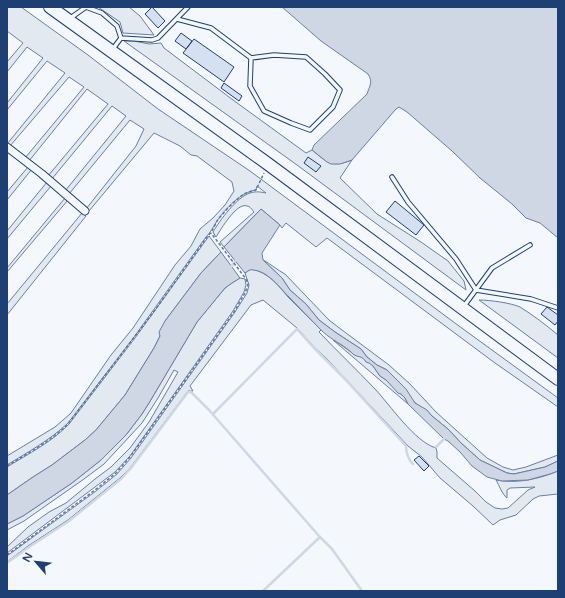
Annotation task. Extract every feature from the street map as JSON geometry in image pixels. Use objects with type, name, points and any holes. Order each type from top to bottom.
[{"type":"highway","points":[[50,7],[268,164],[558,379]]},
{"type":"street","points":[[7,147],[42,174],[85,211]]},
{"type":"lane","points":[[68,20],[86,7],[102,13],[117,26],[121,38]]},
{"type":"lane","points":[[121,38],[152,40],[158,38],[188,7]]},
{"type":"lane","points":[[177,18],[211,28],[251,58],[274,55],[306,57],[340,90],[333,107],[310,130],[291,124],[264,111],[250,86],[251,58]]},
{"type":"lane","points":[[111,51],[121,38]]},
{"type":"lane","points":[[392,177],[408,202],[456,259],[476,290],[531,299],[558,308]]},
{"type":"lane","points":[[462,308],[492,268],[530,245]]},
{"type":"path","points":[[7,466],[51,438],[68,424],[147,321],[211,233],[217,222],[244,194],[256,190],[268,164]]},
{"type":"path","points":[[7,555],[116,473],[130,457],[234,312],[246,292],[248,285],[246,278],[211,233]]},
{"type":"shaded area","points":[[7,7],[21,7],[88,55],[158,109],[250,171],[558,398],[558,407],[495,363],[327,238],[316,247],[286,223],[282,228],[261,209],[224,247],[220,242],[254,212],[249,207],[243,206],[234,212],[216,237],[213,232],[224,215],[245,195],[252,192],[266,193],[257,186],[256,190],[250,191],[239,198],[220,216],[134,337],[68,423],[46,440],[7,465],[7,456],[55,427],[71,413],[111,355],[133,328],[175,265],[191,246],[200,229],[225,205],[234,191],[232,182],[197,156],[191,155],[180,146],[154,133],[89,211],[86,209],[136,146],[144,129],[130,120],[69,194],[65,191],[126,116],[112,106],[51,180],[48,176],[108,104],[87,89],[29,161],[25,158],[84,87],[69,77],[10,146],[7,144],[65,73],[47,61],[7,110],[7,103],[43,58],[27,47],[7,72],[7,62],[23,43],[7,31]]},
{"type":"shaded area","points":[[98,7],[129,7],[140,16],[154,35],[123,33],[120,22]]},
{"type":"shaded area","points":[[282,7],[558,7],[558,238],[540,223],[526,218],[512,204],[480,178],[452,151],[407,112],[399,107],[352,160],[340,164],[331,164],[312,150],[314,145],[367,94],[370,79],[368,74],[321,41]]},
{"type":"shaded area","points":[[124,41],[149,44],[161,43],[164,48],[306,153],[312,150],[326,161],[334,164],[352,160],[340,178],[377,214],[448,261],[464,281],[466,290],[297,165]]},
{"type":"shaded area","points":[[28,167],[32,169],[7,200],[7,192]]},
{"type":"shaded area","points":[[47,182],[51,186],[7,239],[7,231]]},
{"type":"shaded area","points":[[65,198],[68,200],[7,272],[7,268]]},
{"type":"shaded area","points":[[261,209],[280,225],[262,253],[263,260],[282,278],[290,290],[306,304],[319,320],[361,349],[367,357],[377,365],[387,370],[406,389],[415,403],[427,410],[480,460],[507,473],[514,474],[545,467],[558,461],[558,471],[528,480],[502,481],[487,477],[472,466],[460,452],[444,439],[408,404],[405,398],[380,376],[373,366],[366,362],[363,358],[353,354],[324,333],[273,280],[264,273],[258,271],[249,270],[245,273],[224,247]]},
{"type":"shaded area","points":[[82,213],[86,216],[7,315],[7,304]]},
{"type":"shaded area","points":[[209,236],[221,252],[201,273],[165,321],[154,348],[125,395],[96,430],[85,440],[52,465],[7,495],[7,467],[47,442],[69,424],[135,338]]},
{"type":"shaded area","points":[[221,252],[240,278],[225,288],[197,322],[149,403],[126,435],[101,460],[72,483],[23,516],[7,524],[7,495],[52,465],[96,430],[125,395],[154,348],[160,336],[159,332],[165,321],[201,273]]},
{"type":"shaded area","points":[[263,260],[285,274],[329,320],[389,365],[410,384],[436,412],[487,458],[503,467],[513,470],[526,467],[558,455],[558,461],[545,467],[514,474],[507,473],[480,460],[448,429],[426,410],[415,403],[387,370],[377,365],[367,357],[361,349],[319,320],[306,304],[290,290],[282,278]]},
{"type":"shaded area","points":[[251,269],[268,276],[321,330],[319,332],[375,389],[411,431],[436,448],[437,458],[486,502],[495,508],[508,508],[528,490],[535,487],[510,488],[507,490],[507,498],[496,480],[528,480],[558,471],[558,494],[539,496],[533,499],[516,515],[500,520],[493,525],[440,478],[422,457],[408,446],[297,328],[263,300],[251,305],[190,386],[193,391],[188,391],[130,468],[120,478],[68,520],[28,546],[7,562],[7,556],[96,491],[117,474],[131,458],[235,312],[247,293],[249,285],[245,273]]},
{"type":"shaded area","points":[[240,278],[245,279],[246,285],[244,292],[233,311],[130,456],[115,472],[7,553],[7,547],[28,527],[49,512],[66,503],[111,467],[130,448],[149,422],[178,372],[174,370],[142,423],[104,464],[24,521],[7,530],[7,524],[23,516],[72,483],[101,460],[126,435],[149,403],[197,322],[225,288]]},
{"type":"shaded area","points":[[479,300],[500,302],[520,307],[539,320],[558,335],[558,358]]},
{"type":"shaded area","points":[[333,340],[369,362],[380,376],[405,398],[408,404]]},
{"type":"building","points":[[152,7],[165,21],[158,28],[145,14]]},
{"type":"building","points":[[181,33],[192,41],[186,49],[175,41]]},
{"type":"building","points":[[194,39],[234,67],[224,82],[183,53]]},
{"type":"building","points":[[224,83],[242,96],[239,101],[221,88]]},
{"type":"building","points":[[308,157],[321,166],[316,172],[304,163]]},
{"type":"building","points":[[395,201],[424,225],[416,235],[386,212]]},
{"type":"building","points":[[547,307],[558,315],[558,321],[555,325],[541,314]]},
{"type":"building","points":[[419,456],[429,466],[424,471],[414,460]]},
{"type":"waterway","points":[[230,268],[237,259]]},
{"type":"waterway","points":[[213,414],[297,329],[406,446],[406,451],[413,464]]},
{"type":"waterway","points":[[7,563],[69,521],[121,479],[131,468],[188,392],[191,392],[209,410],[332,549],[362,591]]},
{"type":"waterway","points":[[436,447],[444,439]]},
{"type":"waterway","points":[[263,591],[320,537]]}]
